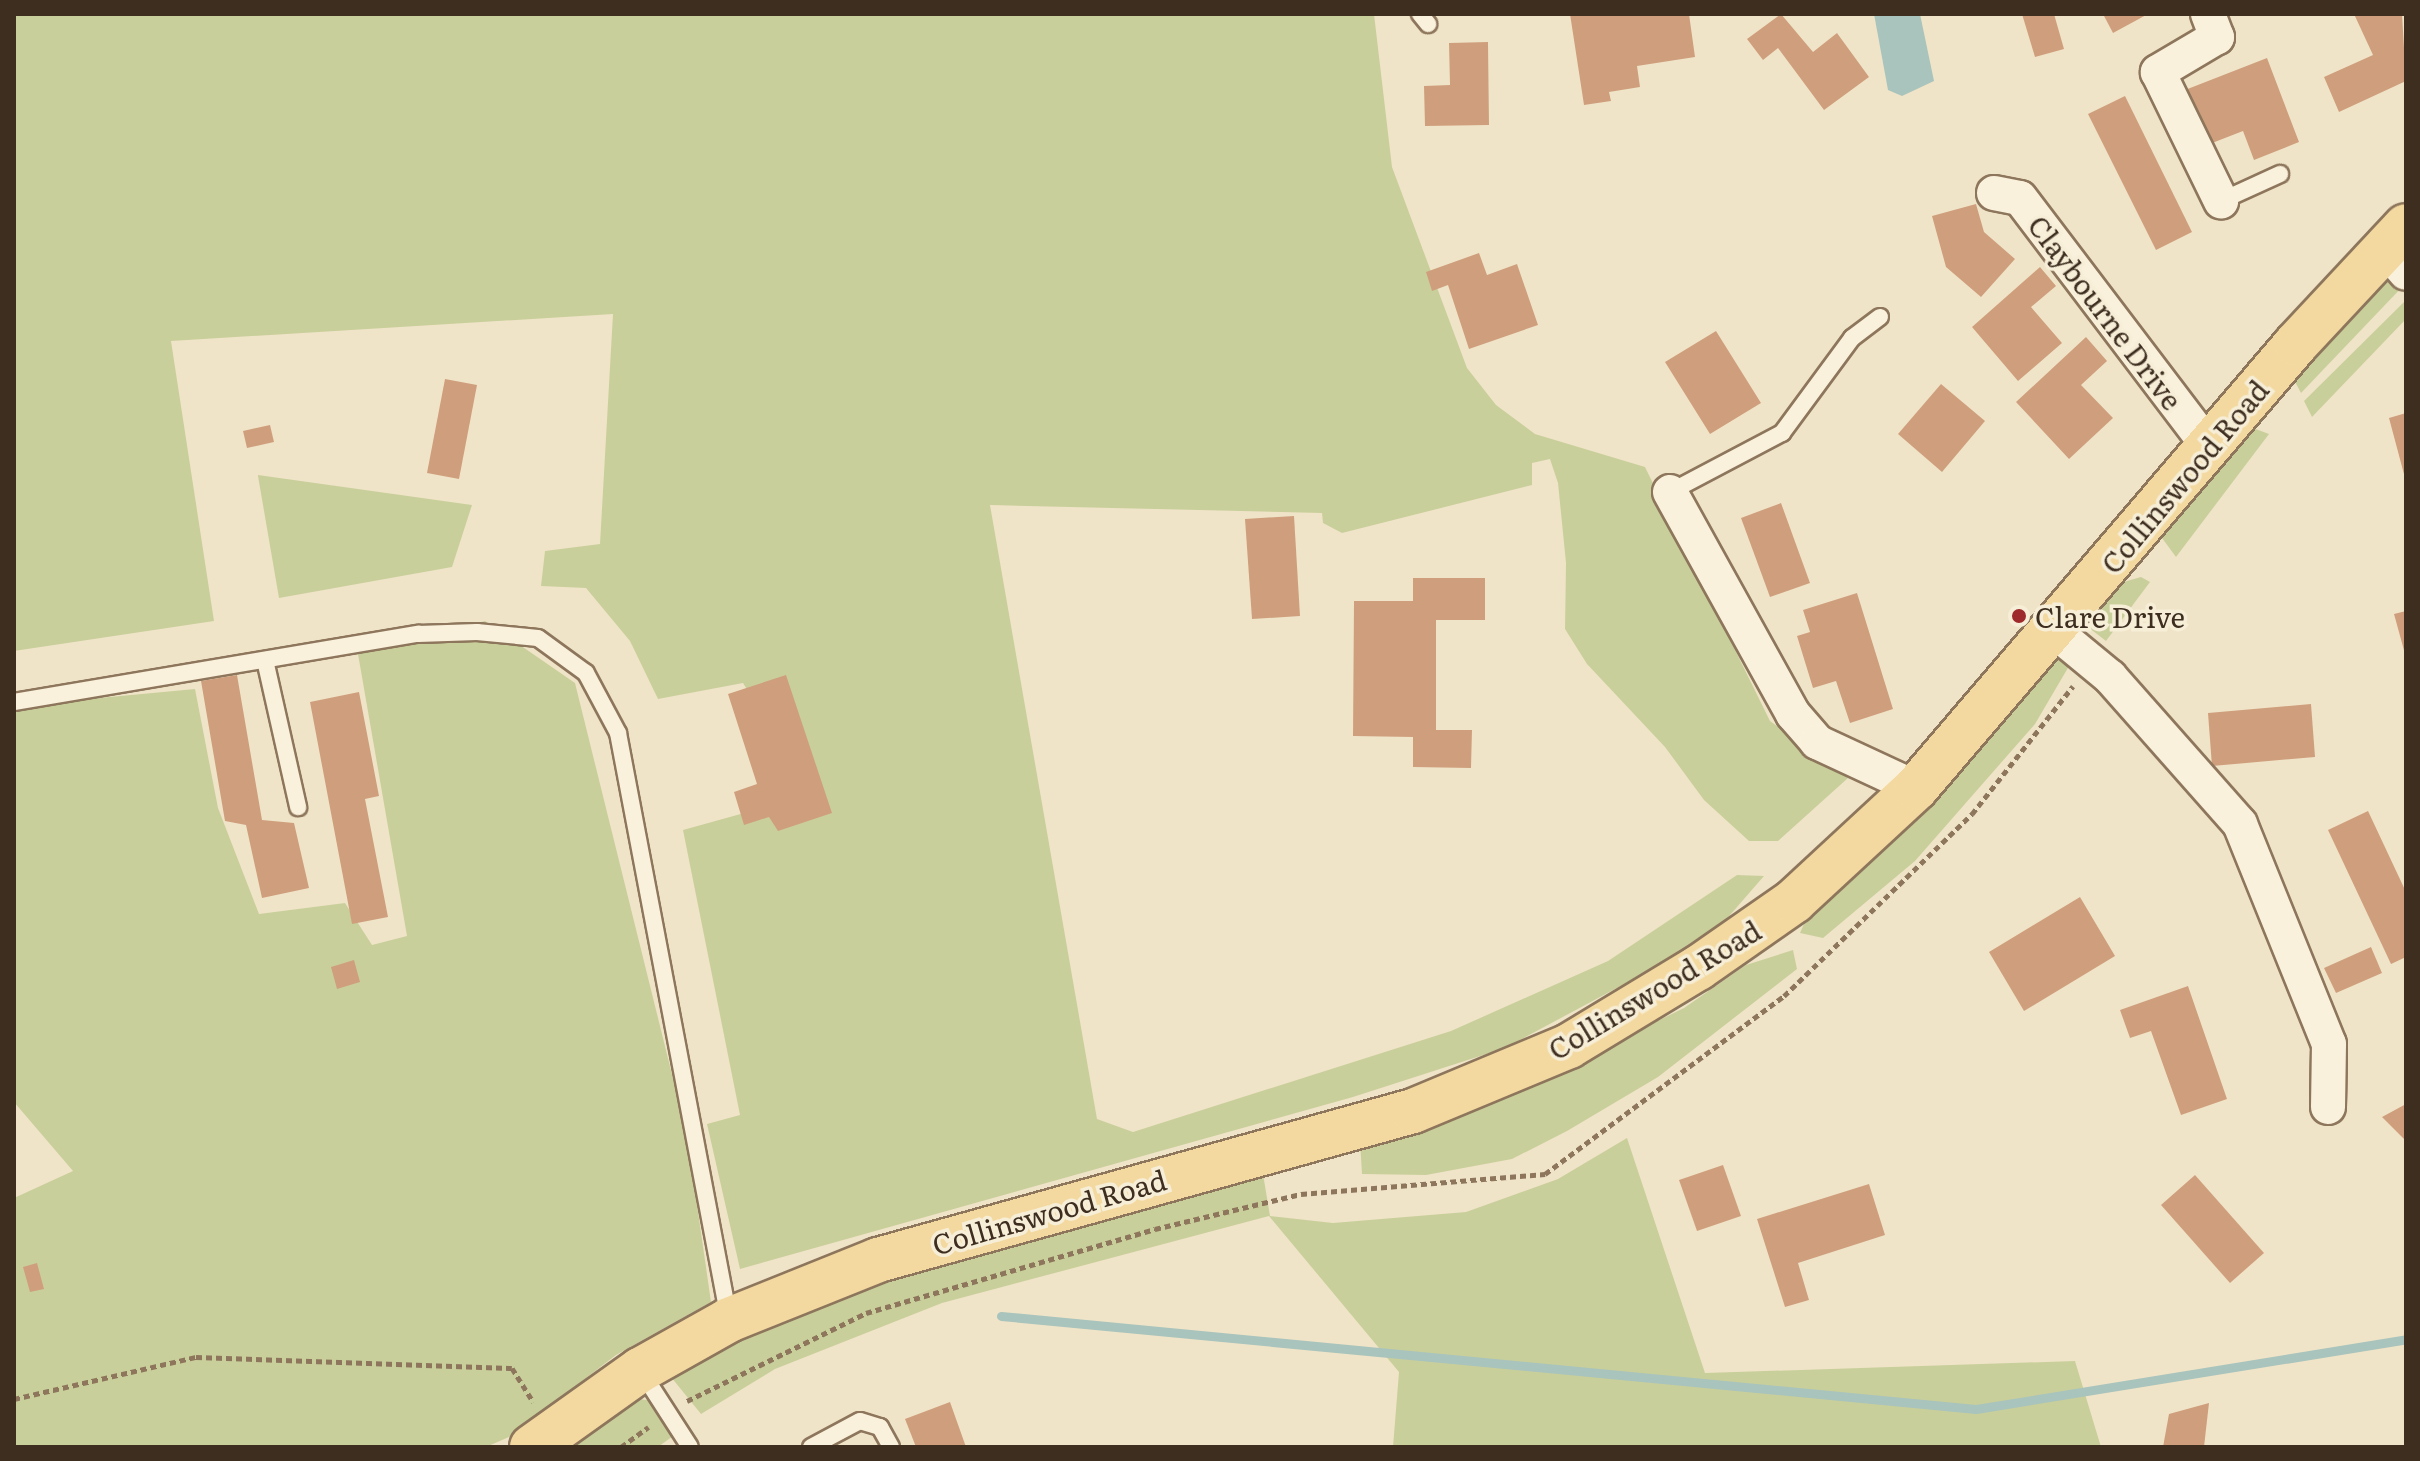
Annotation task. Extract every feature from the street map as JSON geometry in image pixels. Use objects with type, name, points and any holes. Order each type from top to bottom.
[{"type":"main road","name":"Collinswood Road","points":[[541,1438],[640,1370],[729,1320],[878,1260],[1413,1111],[1569,1046],[1698,968],[1794,901],[1916,788],[2209,447],[2399,249]]},
{"type":"street","points":[[2208,14],[2217,37],[2158,72],[2221,201]]},
{"type":"street","name":"Claybourne Drive","points":[[1994,193],[2020,198],[2209,447]]},
{"type":"street","points":[[1670,492],[1793,714],[1817,742],[1916,788]]},
{"type":"street","points":[[2053,630],[2110,677],[2240,824],[2329,1044],[2328,1107]]},
{"type":"lane","points":[[2221,201],[2280,174]]},
{"type":"lane","points":[[1670,492],[1782,433],[1852,338],[1880,317]]},
{"type":"lane","points":[[14,702],[418,634],[477,632],[538,638],[586,673],[618,733],[729,1320]]},
{"type":"lane","points":[[265,660],[298,807]]},
{"type":"lane","points":[[640,1370],[690,1447]]},
{"type":"lane","points":[[811,1447],[860,1421],[880,1427],[891,1447]]},
{"type":"path","points":[[14,1399],[196,1357],[512,1368],[541,1438]]},
{"type":"green space","points":[[14,14],[1374,14],[1392,167],[1467,368],[1496,405],[1535,434],[1645,467],[1770,721],[1848,778],[1778,841],[1749,841],[1704,800],[1665,747],[1587,664],[1565,629],[1566,563],[1558,483],[1550,459],[1532,463],[1532,485],[1342,533],[1323,523],[1322,513],[990,505],[1097,1119],[1133,1132],[1451,1031],[1608,961],[1737,875],[1764,876],[1710,938],[1505,1048],[1353,1097],[740,1269],[707,1124],[740,1115],[683,830],[777,804],[784,827],[824,815],[743,683],[658,699],[630,641],[586,588],[541,586],[545,551],[600,544],[613,314],[171,341],[214,621],[14,651]]},
{"type":"green space","points":[[2388,275],[2405,284],[2301,393],[2292,376]]},
{"type":"green space","points":[[2406,300],[2406,319],[2312,417],[2304,401]]},
{"type":"green space","points":[[2253,428],[2269,434],[2176,557],[2162,538]]},
{"type":"green space","points":[[258,475],[472,505],[452,567],[279,598]]},
{"type":"green space","points":[[2141,577],[2150,582],[2106,641],[2088,627],[2120,583]]},
{"type":"green space","points":[[485,621],[575,683],[687,1135],[711,1302],[616,1355],[509,1437],[486,1447],[14,1447],[14,1198],[73,1171],[14,1102],[14,706],[195,689],[218,808],[259,914],[345,903],[372,945],[407,936],[358,654]]},
{"type":"green space","points":[[2060,658],[2072,661],[2035,724],[1915,861],[1823,938],[1800,933],[1807,917],[1857,876]]},
{"type":"green space","points":[[1793,950],[1797,969],[1658,1077],[1567,1131],[1512,1159],[1426,1175],[1362,1174],[1360,1141],[1547,1075],[1684,1008],[1746,965]]},
{"type":"green space","points":[[1627,1138],[1705,1373],[2075,1361],[2101,1447],[1393,1447],[1399,1372],[1269,1216],[942,1303],[775,1369],[701,1414],[671,1377],[768,1324],[915,1265],[1263,1174],[1270,1216],[1333,1223],[1466,1212],[1558,1179]]},
{"type":"green space","points":[[633,1398],[653,1401],[673,1436],[658,1447],[561,1447]]},
{"type":"water","points":[[1874,14],[1920,14],[1934,81],[1902,96],[1888,90]]},
{"type":"building","points":[[1570,14],[1689,14],[1695,57],[1637,66],[1640,87],[1609,92],[1611,101],[1584,105]]},
{"type":"building","points":[[1781,14],[1813,52],[1837,33],[1869,77],[1824,110],[1778,48],[1763,60],[1747,39]]},
{"type":"building","points":[[2022,14],[2054,14],[2064,49],[2035,57]]},
{"type":"building","points":[[2103,14],[2148,14],[2113,33]]},
{"type":"building","points":[[2354,14],[2402,14],[2406,81],[2339,112],[2324,77],[2373,55]]},
{"type":"building","points":[[1488,42],[1489,125],[1425,126],[1424,86],[1450,85],[1449,43]]},
{"type":"building","points":[[2267,58],[2299,142],[2254,160],[2243,131],[2207,145],[2185,90]]},
{"type":"building","points":[[2125,96],[2192,232],[2156,250],[2088,114]]},
{"type":"building","points":[[1976,204],[1984,232],[2015,259],[1981,297],[1946,267],[1932,216]]},
{"type":"building","points":[[1479,253],[1487,275],[1517,264],[1538,325],[1469,349],[1448,285],[1432,291],[1426,272]]},
{"type":"building","points":[[2040,267],[2056,286],[2031,307],[2062,343],[2018,381],[1972,327]]},
{"type":"building","points":[[1716,331],[1761,403],[1710,434],[1665,362]]},
{"type":"building","points":[[2086,337],[2107,361],[2081,385],[2113,418],[2069,459],[2016,402]]},
{"type":"building","points":[[445,379],[477,385],[459,479],[427,473]]},
{"type":"building","points":[[1941,384],[1985,421],[1942,472],[1898,434]]},
{"type":"building","points":[[2406,413],[2406,478],[2405,478],[2389,418]]},
{"type":"building","points":[[270,425],[274,442],[247,448],[243,431]]},
{"type":"building","points":[[1781,503],[1810,583],[1770,597],[1741,518]]},
{"type":"building","points":[[1294,516],[1300,616],[1252,619],[1245,519]]},
{"type":"building","points":[[1413,578],[1485,578],[1485,620],[1436,620],[1436,730],[1472,730],[1471,768],[1413,767],[1413,737],[1353,736],[1354,601],[1413,601]]},
{"type":"building","points":[[1857,593],[1893,709],[1850,723],[1836,681],[1813,688],[1797,636],[1810,632],[1803,610]]},
{"type":"building","points":[[2406,611],[2406,654],[2405,654],[2394,614]]},
{"type":"building","points":[[237,675],[262,820],[294,823],[309,888],[262,898],[246,825],[225,821],[201,681]]},
{"type":"building","points":[[786,675],[832,813],[778,831],[769,817],[744,825],[734,792],[757,784],[728,694]]},
{"type":"building","points":[[359,692],[379,796],[365,799],[388,917],[352,924],[310,702]]},
{"type":"building","points":[[2311,704],[2315,757],[2212,766],[2208,713]]},
{"type":"building","points":[[2368,811],[2406,892],[2406,957],[2391,964],[2328,830]]},
{"type":"building","points":[[2080,897],[2115,956],[2024,1011],[1989,952]]},
{"type":"building","points":[[2371,947],[2382,973],[2336,993],[2324,968]]},
{"type":"building","points":[[354,960],[360,982],[337,989],[331,967]]},
{"type":"building","points":[[2188,986],[2227,1099],[2181,1115],[2151,1031],[2130,1038],[2120,1010]]},
{"type":"building","points":[[2406,1104],[2406,1141],[2382,1117]]},
{"type":"building","points":[[1723,1165],[1741,1216],[1697,1231],[1679,1180]]},
{"type":"building","points":[[2195,1175],[2264,1253],[2230,1283],[2161,1205]]},
{"type":"building","points":[[1869,1184],[1885,1235],[1798,1263],[1809,1300],[1785,1307],[1757,1219]]},
{"type":"building","points":[[37,1263],[44,1289],[30,1292],[23,1267]]},
{"type":"building","points":[[950,1402],[966,1447],[916,1447],[905,1419]]},
{"type":"building","points":[[2209,1403],[2204,1447],[2163,1447],[2169,1414]]},
{"type":"waterway","points":[[1001,1316],[1976,1409],[2406,1339]]},
{"type":"place","name":"Clare Drive","points":[[2019,616]]}]
